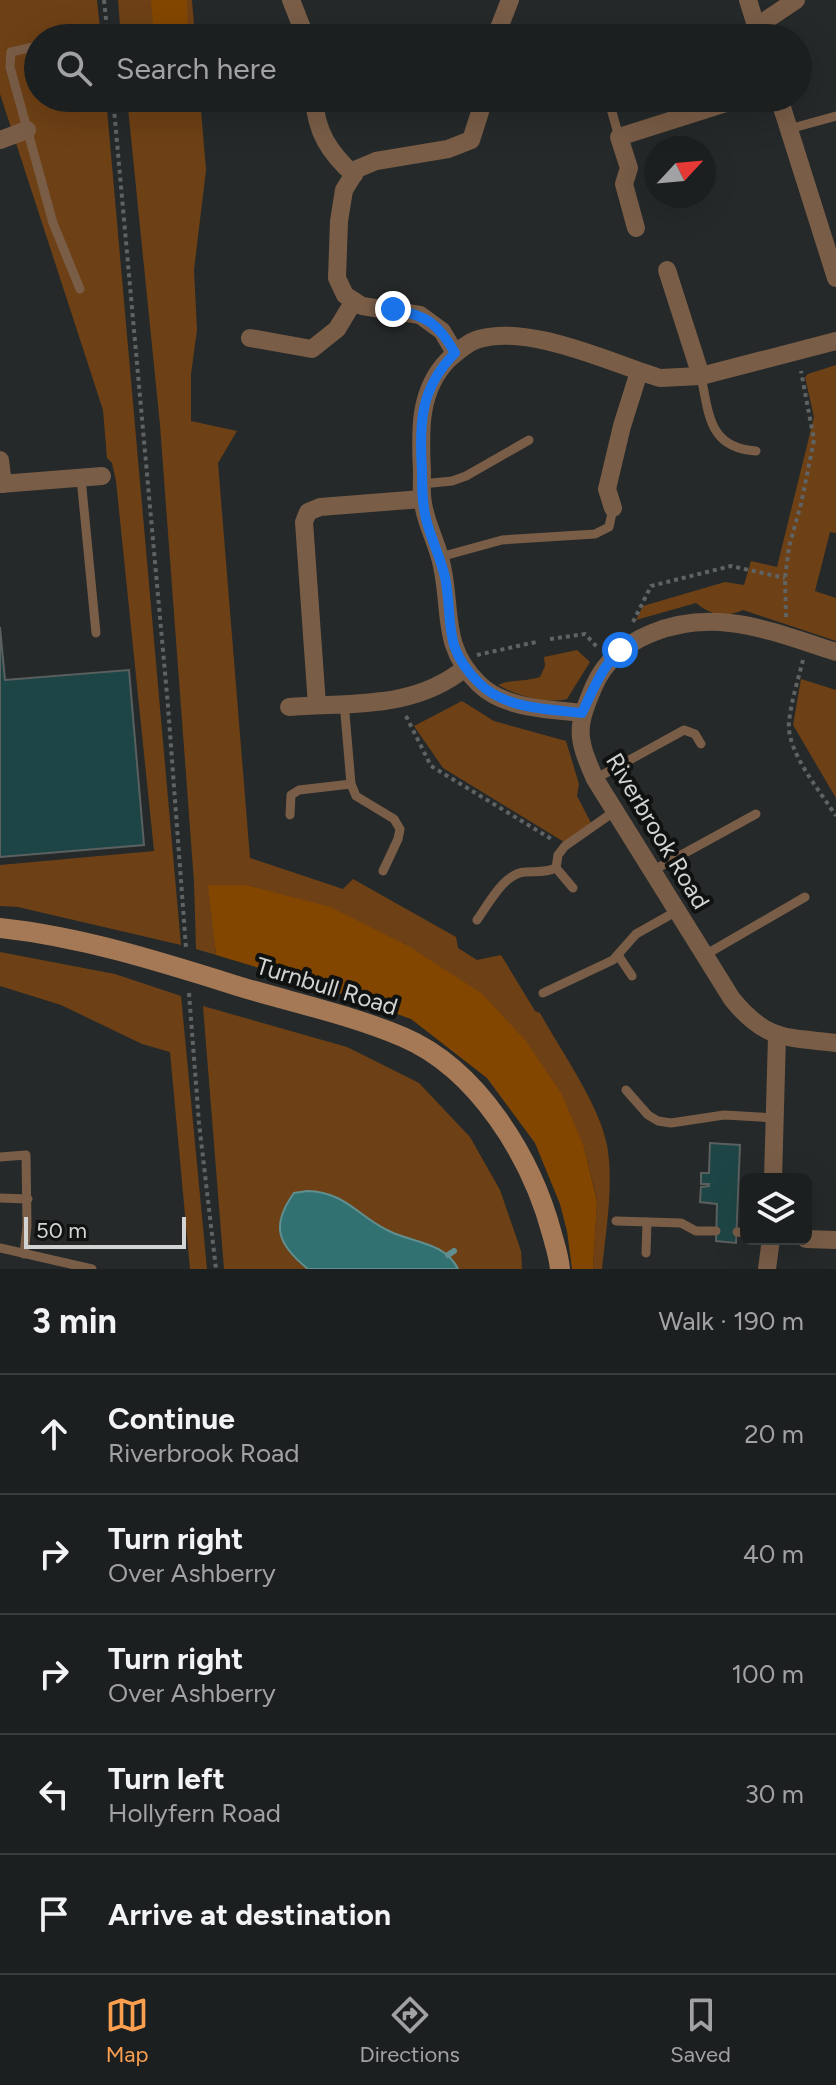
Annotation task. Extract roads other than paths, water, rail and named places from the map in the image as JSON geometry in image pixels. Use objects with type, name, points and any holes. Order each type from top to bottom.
[{"type":"street","points":[[291,0],[300,24]]},
{"type":"street","points":[[501,24],[510,0]]},
{"type":"street","points":[[748,0],[756,24]]},
{"type":"street","points":[[768,24],[796,0]]},
{"type":"street","points":[[315,112],[324,143],[354,175]]},
{"type":"street","points":[[455,353],[442,331],[420,315],[362,306],[345,295],[337,278],[339,221],[344,190],[357,169],[376,161],[448,149],[471,140],[480,112]]},
{"type":"street","points":[[636,228],[624,184],[629,168],[619,137],[698,112]]},
{"type":"street","points":[[784,112],[830,240],[836,278]]},
{"type":"street","points":[[0,140],[27,130]]},
{"type":"street","points":[[667,270],[701,376]]},
{"type":"street","points":[[250,338],[312,349],[337,329],[354,301]]},
{"type":"street","points":[[836,341],[701,376],[660,378],[551,342],[521,337],[480,339],[455,353],[440,368],[422,410],[422,492],[427,523],[446,583],[448,629],[462,664],[497,698],[582,713],[608,661],[635,640],[661,630],[694,623],[727,623],[786,635],[836,652]]},
{"type":"street","points":[[613,508],[607,489],[639,372]]},
{"type":"street","points":[[0,460],[1,484],[102,476]]},
{"type":"street","points":[[317,705],[304,522],[308,512],[320,507],[422,492]]},
{"type":"street","points":[[289,707],[399,700],[433,690],[462,664]]},
{"type":"street","name":"Riverbrook Road","points":[[582,713],[582,745],[595,779],[732,999],[760,1028],[777,1036],[836,1043]]},
{"type":"street","name":"Turnbull Road","points":[[0,928],[125,951],[353,1018],[405,1038],[439,1059],[473,1090],[520,1152],[536,1184],[560,1269]]},
{"type":"street","points":[[773,1173],[777,1036]]},
{"type":"street","points":[[812,1239],[836,1240]]},
{"type":"street","points":[[767,1269],[770,1245]]},
{"type":"lane","points":[[24,49],[11,52],[10,67],[53,223],[80,289]]},
{"type":"lane","points":[[612,112],[619,137]]},
{"type":"lane","points":[[789,129],[836,116]]},
{"type":"lane","points":[[701,376],[709,417],[716,434],[743,450],[756,451]]},
{"type":"lane","points":[[422,492],[466,476],[529,440]]},
{"type":"lane","points":[[81,478],[96,633]]},
{"type":"lane","points":[[440,557],[502,540],[595,534],[609,527],[613,508]]},
{"type":"lane","points":[[344,702],[351,784],[356,796],[394,819],[400,829],[383,871]]},
{"type":"lane","points":[[595,779],[684,730],[695,734],[701,744]]},
{"type":"lane","points":[[290,815],[291,795],[299,790],[351,784]]},
{"type":"lane","points":[[573,888],[556,868],[558,855],[565,846],[615,811]]},
{"type":"lane","points":[[652,871],[756,814]]},
{"type":"lane","points":[[477,920],[513,876],[556,868]]},
{"type":"lane","points":[[705,955],[805,897]]},
{"type":"lane","points":[[543,993],[604,965],[618,955],[636,934],[677,911]]},
{"type":"lane","points":[[618,955],[632,976]]},
{"type":"lane","points":[[626,1090],[648,1115],[658,1121],[671,1123],[724,1115],[775,1118]]},
{"type":"lane","points":[[0,1157],[26,1155],[28,1199],[24,1254]]},
{"type":"lane","points":[[0,1198],[28,1199]]},
{"type":"lane","points":[[616,1221],[681,1223],[696,1231],[716,1231]]},
{"type":"lane","points":[[646,1253],[647,1222]]},
{"type":"lane","points":[[0,1248],[92,1269]]},
{"type":"water","points":[[307,1191],[342,1200],[389,1231],[437,1248],[458,1269],[308,1269],[284,1243],[280,1225],[286,1205],[294,1193]]},
{"type":"waterway","points":[[448,1255],[454,1251]]}]
